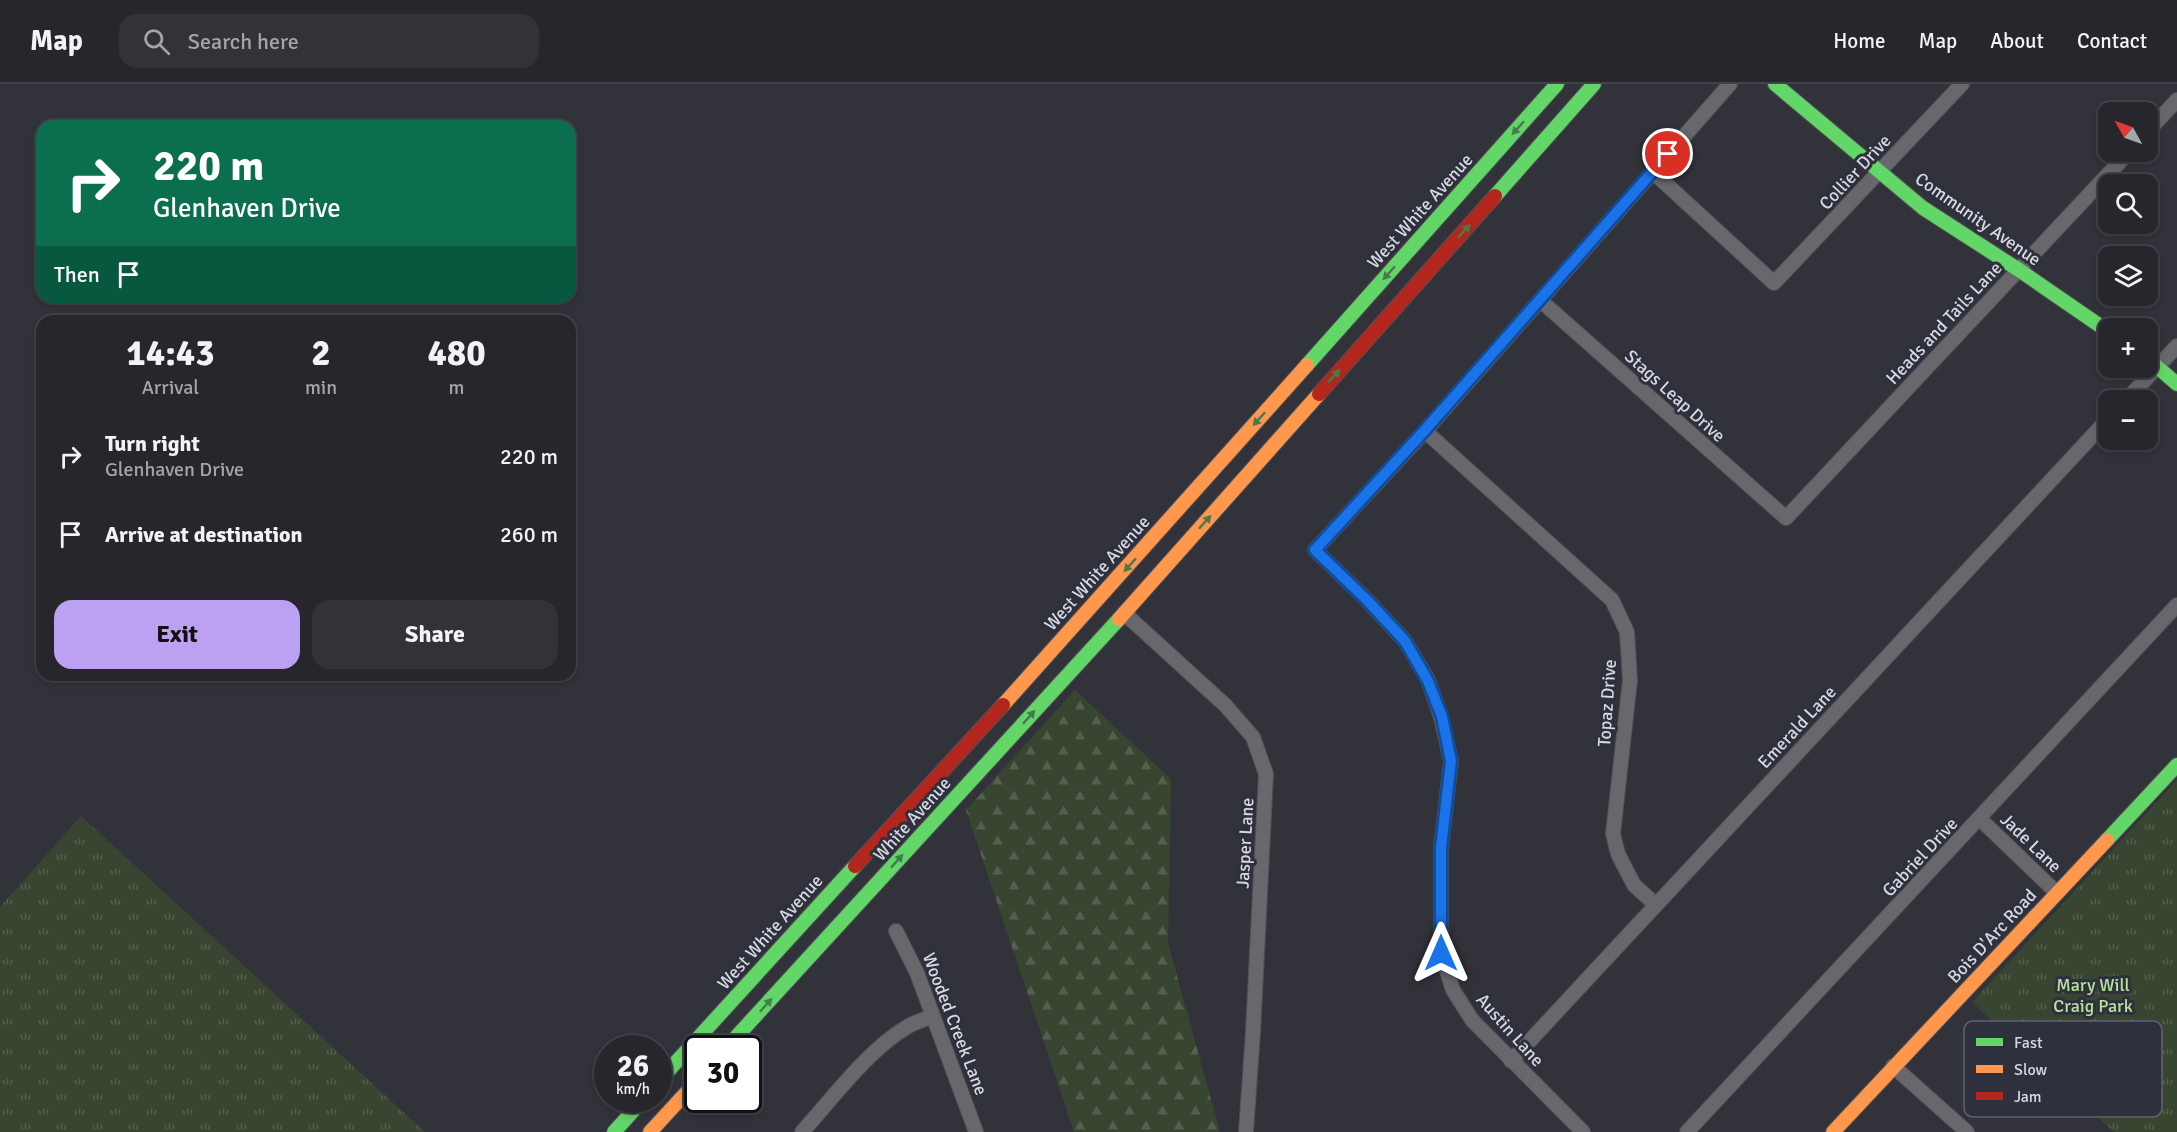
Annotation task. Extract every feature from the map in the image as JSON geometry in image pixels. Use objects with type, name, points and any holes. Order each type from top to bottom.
[{"type":"main road","name":"West White Avenue","points":[[1114,604],[1557,84]]},
{"type":"main road","name":"West White Avenue","points":[[672,1067],[1114,604],[1594,84]]},
{"type":"main road","name":"Community Avenue","points":[[1775,84],[1923,208],[2098,324]]},
{"type":"main road","points":[[2158,367],[2177,384]]},
{"type":"main road","name":"White Avenue","points":[[737,1035],[1114,604]]},
{"type":"main road","name":"Bois D'Arc Road","points":[[1833,1132],[2177,765]]},
{"type":"main road","points":[[650,1132],[684,1095]]},
{"type":"main road","points":[[614,1132],[631,1113]]},
{"type":"street","points":[[1425,430],[1730,84]]},
{"type":"street","name":"Collier Drive","points":[[1653,172],[1774,283],[1962,84]]},
{"type":"street","points":[[2158,120],[2177,100]]},
{"type":"street","name":"Heads and Tails Lane","points":[[1786,518],[2120,162]]},
{"type":"street","name":"Stags Leap Drive","points":[[1540,300],[1786,518]]},
{"type":"street","points":[[2158,359],[2177,346]]},
{"type":"street","name":"Austin Lane","points":[[1425,430],[1315,550],[1367,600],[1405,641],[1428,681],[1438,708],[1451,761],[1441,848],[1441,953],[1453,990],[1472,1020],[1583,1132]]},
{"type":"street","name":"Topaz Drive","points":[[1425,430],[1612,600],[1627,632],[1630,680],[1613,834],[1618,854],[1634,885],[1656,905]]},
{"type":"street","name":"Emerald Lane","points":[[1511,1061],[2098,430]]},
{"type":"street","name":"Jasper Lane","points":[[1114,604],[1225,705],[1253,737],[1266,774],[1246,1132]]},
{"type":"street","name":"Gabriel Drive","points":[[1687,1132],[2177,605]]},
{"type":"street","name":"Jade Lane","points":[[1980,819],[2057,893]]},
{"type":"street","name":"Wooded Creek Lane","points":[[896,931],[917,973],[976,1132]]},
{"type":"street","points":[[802,1132],[887,1041],[907,1027],[932,1016]]},
{"type":"street","points":[[1893,1066],[1967,1132]]},
{"type":"green space","points":[[1075,690],[1171,779],[1168,943],[1220,1132],[1074,1132],[966,810]]},
{"type":"green space","name":"Mary Will Craig Park","points":[[2177,780],[2177,1132],[2114,1132],[2098,1117],[2162,1117],[2162,1021],[1993,1021],[1972,1002]]},
{"type":"green space","points":[[81,816],[425,1132],[0,1132],[0,907]]},
{"type":"traffic: fast","points":[[1307,365],[1557,84]]},
{"type":"traffic: fast","points":[[1495,196],[1594,84]]},
{"type":"traffic: fast","points":[[1775,84],[1923,208],[2098,324]]},
{"type":"traffic: fast","points":[[2158,368],[2177,384]]},
{"type":"traffic: fast","points":[[738,1035],[1119,619]]},
{"type":"traffic: fast","points":[[2107,840],[2177,765]]},
{"type":"traffic: fast","points":[[672,1067],[855,866]]},
{"type":"traffic: fast","points":[[614,1132],[631,1113]]},
{"type":"traffic: slow","points":[[1003,705],[1307,365]]},
{"type":"traffic: slow","points":[[1119,619],[1319,394]]},
{"type":"traffic: slow","points":[[1833,1132],[2107,840]]},
{"type":"traffic: slow","points":[[650,1132],[684,1095]]},
{"type":"traffic: jam","points":[[1319,394],[1495,196]]},
{"type":"traffic: jam","points":[[855,866],[1003,705]]},
{"type":"route","points":[[1441,953],[1441,848],[1451,761],[1442,717],[1428,681],[1405,641],[1367,600],[1315,550],[1425,430],[1668,154]]}]
